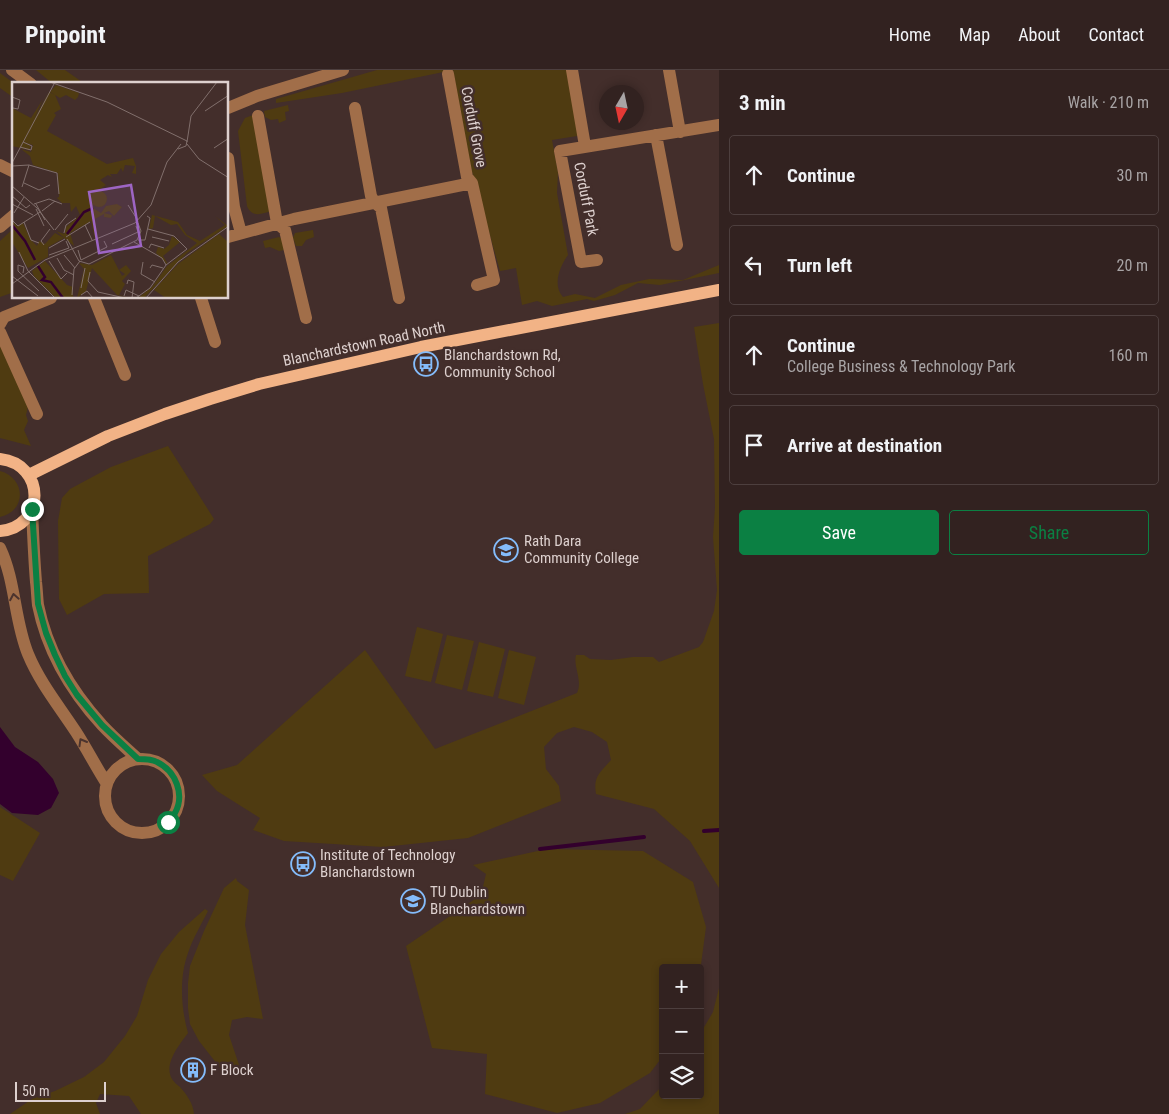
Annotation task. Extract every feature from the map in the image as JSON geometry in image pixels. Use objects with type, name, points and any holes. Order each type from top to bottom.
[{"type":"main road","name":"Blanchardstown Road North","points":[[29,475],[108,436],[137,424],[259,384],[421,347],[719,290]]},
{"type":"main road","points":[[0,459],[9,460],[20,466],[29,475],[34,486],[35,498],[32,509],[26,519],[18,526],[0,531]]},
{"type":"street","points":[[12,70],[28,82]]},
{"type":"street","points":[[229,108],[257,96],[343,70]]},
{"type":"street","name":"Corduff Park","points":[[572,70],[585,146]]},
{"type":"street","points":[[668,70],[680,132]]},
{"type":"street","name":"Corduff Grove","points":[[448,74],[467,177],[472,183],[494,280],[477,286]]},
{"type":"street","points":[[354,108],[371,196],[374,202],[381,208],[399,298]]},
{"type":"street","points":[[258,116],[277,223],[285,230],[306,318]]},
{"type":"street","name":"Corduff Park","points":[[597,260],[581,262],[560,151],[719,125]]},
{"type":"street","points":[[656,135],[677,245]]},
{"type":"street","points":[[0,165],[12,171]]},
{"type":"street","points":[[229,166],[234,207],[240,233]]},
{"type":"street","name":"Corduff Grove","points":[[229,237],[277,223],[472,183]]},
{"type":"street","points":[[0,227],[12,217]]},
{"type":"street","points":[[0,324],[4,317],[49,299]]},
{"type":"street","points":[[94,299],[125,375]]},
{"type":"street","points":[[200,299],[215,342]]},
{"type":"street","points":[[0,332],[37,414]]},
{"type":"street","points":[[32,509],[38,604],[46,633],[55,655],[77,695],[102,725],[138,759]]},
{"type":"street","points":[[0,548],[10,576],[18,621],[28,655],[43,686],[76,732],[107,784]]},
{"type":"street","points":[[138,759],[157,762],[167,769],[175,778],[179,790],[179,802],[175,813],[159,829],[148,833],[126,830],[110,814],[106,803],[105,794],[112,773],[122,765],[138,759]]},
{"type":"shaded area","points":[[36,70],[65,70],[82,82],[51,82]]},
{"type":"shaded area","points":[[377,70],[453,70],[342,93],[276,103],[276,99]]},
{"type":"shaded area","points":[[453,70],[567,70],[578,134],[577,136],[552,140],[558,172],[557,193],[568,255],[558,276],[558,287],[563,297],[575,294],[595,298],[621,285],[649,279],[683,280],[719,265],[719,273],[660,285],[638,283],[615,295],[594,301],[587,299],[552,306],[537,301],[522,305],[516,268],[500,271],[471,168]]},
{"type":"shaded area","points":[[0,73],[12,82],[12,97],[0,88]]},
{"type":"shaded area","points":[[288,105],[289,111],[285,112],[286,120],[279,123],[278,119],[271,120],[265,117],[264,111]]},
{"type":"shaded area","points":[[253,115],[272,211],[257,214],[251,212],[247,206],[238,131],[245,118]]},
{"type":"shaded area","points":[[12,230],[12,293],[0,297],[0,241]]},
{"type":"shaded area","points":[[313,230],[314,237],[306,240],[302,246],[296,246],[293,238],[295,233]]},
{"type":"shaded area","points":[[279,237],[282,239],[284,250],[279,251],[270,247],[265,248],[263,241]]},
{"type":"shaded area","points":[[719,323],[719,888],[690,841],[654,809],[596,794],[597,779],[611,760],[607,742],[592,732],[574,727],[557,733],[544,747],[546,769],[559,786],[561,801],[468,838],[383,847],[284,841],[253,830],[260,818],[217,791],[202,775],[237,765],[365,650],[435,749],[577,693],[579,678],[575,660],[576,655],[584,655],[590,659],[611,660],[653,657],[659,662],[699,647],[703,642],[714,611],[717,590],[713,537],[715,508],[714,439],[694,327]]},
{"type":"shaded area","points":[[0,342],[28,407],[26,415],[28,421],[24,430],[31,446],[0,438]]},
{"type":"shaded area","points":[[168,446],[214,519],[210,524],[148,556],[149,593],[104,594],[67,615],[59,599],[58,521],[62,498],[70,489],[111,467]]},
{"type":"shaded area","points":[[0,471],[15,480],[20,494],[19,502],[15,508],[9,514],[0,517]]},
{"type":"shaded area","points":[[417,627],[443,634],[431,682],[405,676]]},
{"type":"shaded area","points":[[447,635],[474,641],[462,690],[435,683]]},
{"type":"shaded area","points":[[479,642],[505,649],[493,697],[467,691]]},
{"type":"shaded area","points":[[509,650],[536,657],[524,705],[498,698]]},
{"type":"shaded area","points":[[0,727],[15,747],[38,762],[53,779],[59,793],[51,808],[38,815],[12,813],[0,804]]},
{"type":"shaded area","points":[[0,807],[40,833],[13,881],[0,875]]},
{"type":"shaded area","points":[[547,849],[643,851],[693,882],[706,927],[701,964],[659,964],[659,1061],[650,1073],[600,1103],[557,1113],[485,1094],[487,1054],[432,1048],[406,946],[481,895],[486,874],[473,865]]},
{"type":"shaded area","points":[[236,878],[237,881],[249,890],[245,925],[263,1019],[247,1017],[232,1020],[229,1035],[241,1071],[233,1076],[225,1074],[199,1041],[190,1024],[188,983],[190,966],[204,931],[224,888]]},
{"type":"shaded area","points":[[205,909],[208,911],[190,947],[183,973],[183,1003],[188,1033],[174,1054],[170,1067],[172,1079],[187,1096],[194,1114],[141,1114],[129,1096],[100,1094],[96,1103],[100,1114],[10,1114],[32,1099],[55,1091],[84,1077],[104,1062],[125,1036],[137,1016],[148,980],[161,954],[179,932]]},
{"type":"shaded area","points":[[719,988],[719,1114],[625,1114],[640,1109],[659,1089],[659,1099],[704,1099],[704,1027],[713,1012]]},
{"type":"waterway","points":[[704,831],[719,830]]},
{"type":"waterway","points":[[540,849],[644,837]]},
{"type":"place","name":"Blanchardstown Rd, Community School","points":[[426,364]]},
{"type":"place","name":"Rath Dara Community College","points":[[506,550]]},
{"type":"place","name":"Institute of Technology Blanchardstown","points":[[303,864]]},
{"type":"place","name":"TU Dublin Blanchardstown","points":[[413,901]]},
{"type":"place","name":"F Block","points":[[193,1070]]},
{"type":"route","points":[[32,509],[38,604],[46,633],[55,655],[77,695],[102,725],[138,759],[157,762],[175,778],[179,790],[179,802],[175,813],[168,822]]}]
